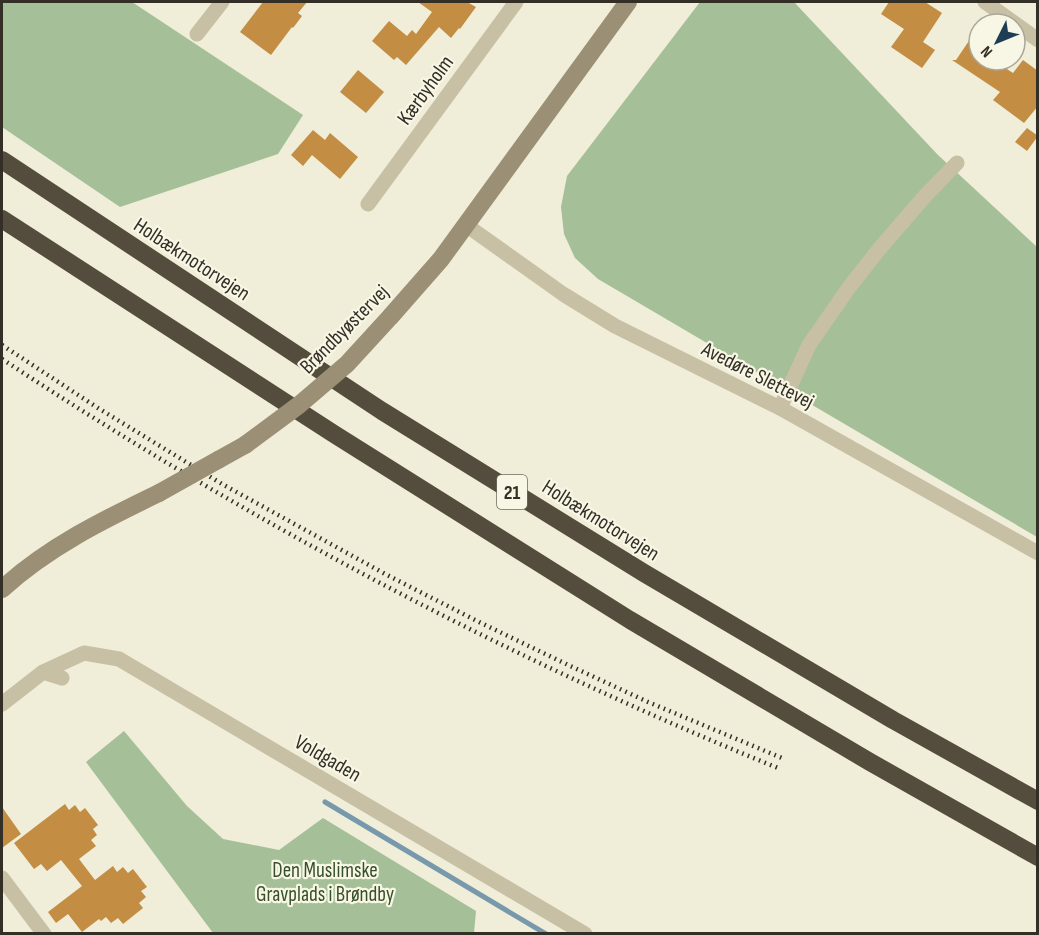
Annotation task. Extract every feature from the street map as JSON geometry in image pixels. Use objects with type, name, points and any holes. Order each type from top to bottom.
[{"type":"highway","name":"Holbækmotorvejen","points":[[2,160],[382,411],[644,573],[893,720],[1038,801]]},
{"type":"highway","name":"21","points":[[2,219],[334,434],[630,620],[870,762],[1038,857]]},
{"type":"street","points":[[197,34],[222,2]]},
{"type":"street","name":"Kærbyholm","points":[[368,204],[516,2]]},
{"type":"street","name":"Brøndbyøstervej","points":[[2,589],[56,548],[90,526],[159,493],[245,445],[299,405],[347,363],[441,259],[628,2]]},
{"type":"street","points":[[985,2],[1038,40]]},
{"type":"street","points":[[780,408],[809,345],[850,286],[925,196],[957,163]]},
{"type":"street","name":"Avedøre Slettevej","points":[[466,225],[563,294],[615,326],[780,408],[1038,553]]},
{"type":"street","name":"Voldgaden","points":[[44,672],[84,653],[119,659],[585,933]]},
{"type":"street","points":[[2,704],[44,672],[62,678]]},
{"type":"street","points":[[2,878],[44,933]]},
{"type":"green space","points":[[2,2],[132,2],[303,115],[278,154],[120,207],[2,127]]},
{"type":"green space","points":[[700,2],[794,2],[938,155],[1037,247],[1037,537],[598,279],[575,258],[564,234],[561,207],[567,176]]},
{"type":"green space","name":"Den Muslimske Gravplads i Brøndby","points":[[124,731],[187,806],[223,839],[279,850],[323,818],[476,911],[474,933],[213,933],[86,762]]},
{"type":"building","points":[[263,2],[307,2],[298,13],[302,16],[271,55],[240,32]]},
{"type":"building","points":[[418,2],[467,2],[476,7],[451,38],[439,27],[406,65],[397,57],[394,60],[372,41],[389,21],[407,36],[412,30],[416,34],[432,12]]},
{"type":"building","points":[[889,2],[925,2],[942,13],[923,42],[935,50],[922,68],[891,47],[904,29],[881,14]]},
{"type":"building","points":[[967,44],[967,70],[952,60],[956,60]]},
{"type":"building","points":[[1027,63],[1038,71],[1038,106],[1024,123],[993,100],[1000,92],[970,72],[1027,72]]},
{"type":"building","points":[[358,70],[384,92],[366,113],[340,92]]},
{"type":"building","points":[[1027,128],[1038,136],[1027,151],[1015,142]]},
{"type":"building","points":[[313,130],[325,140],[330,133],[358,157],[340,179],[312,155],[303,166],[291,155]]},
{"type":"building","points":[[65,804],[69,810],[75,805],[80,812],[85,808],[98,825],[93,829],[97,835],[91,840],[96,846],[79,859],[95,880],[113,866],[117,872],[123,867],[128,873],[133,869],[147,887],[141,891],[146,897],[139,903],[143,908],[123,924],[118,918],[111,923],[106,917],[101,921],[99,919],[82,932],[68,914],[56,923],[48,912],[82,886],[61,860],[47,871],[41,864],[34,869],[14,843]]},
{"type":"building","points":[[2,807],[21,834],[2,848]]},
{"type":"waterway","points":[[325,802],[546,934]]},
{"type":"railway","points":[[2,345],[98,408],[222,484],[387,575],[479,622],[648,702],[782,758]]},
{"type":"railway","points":[[2,359],[188,476],[380,583],[576,680],[778,768]]}]
